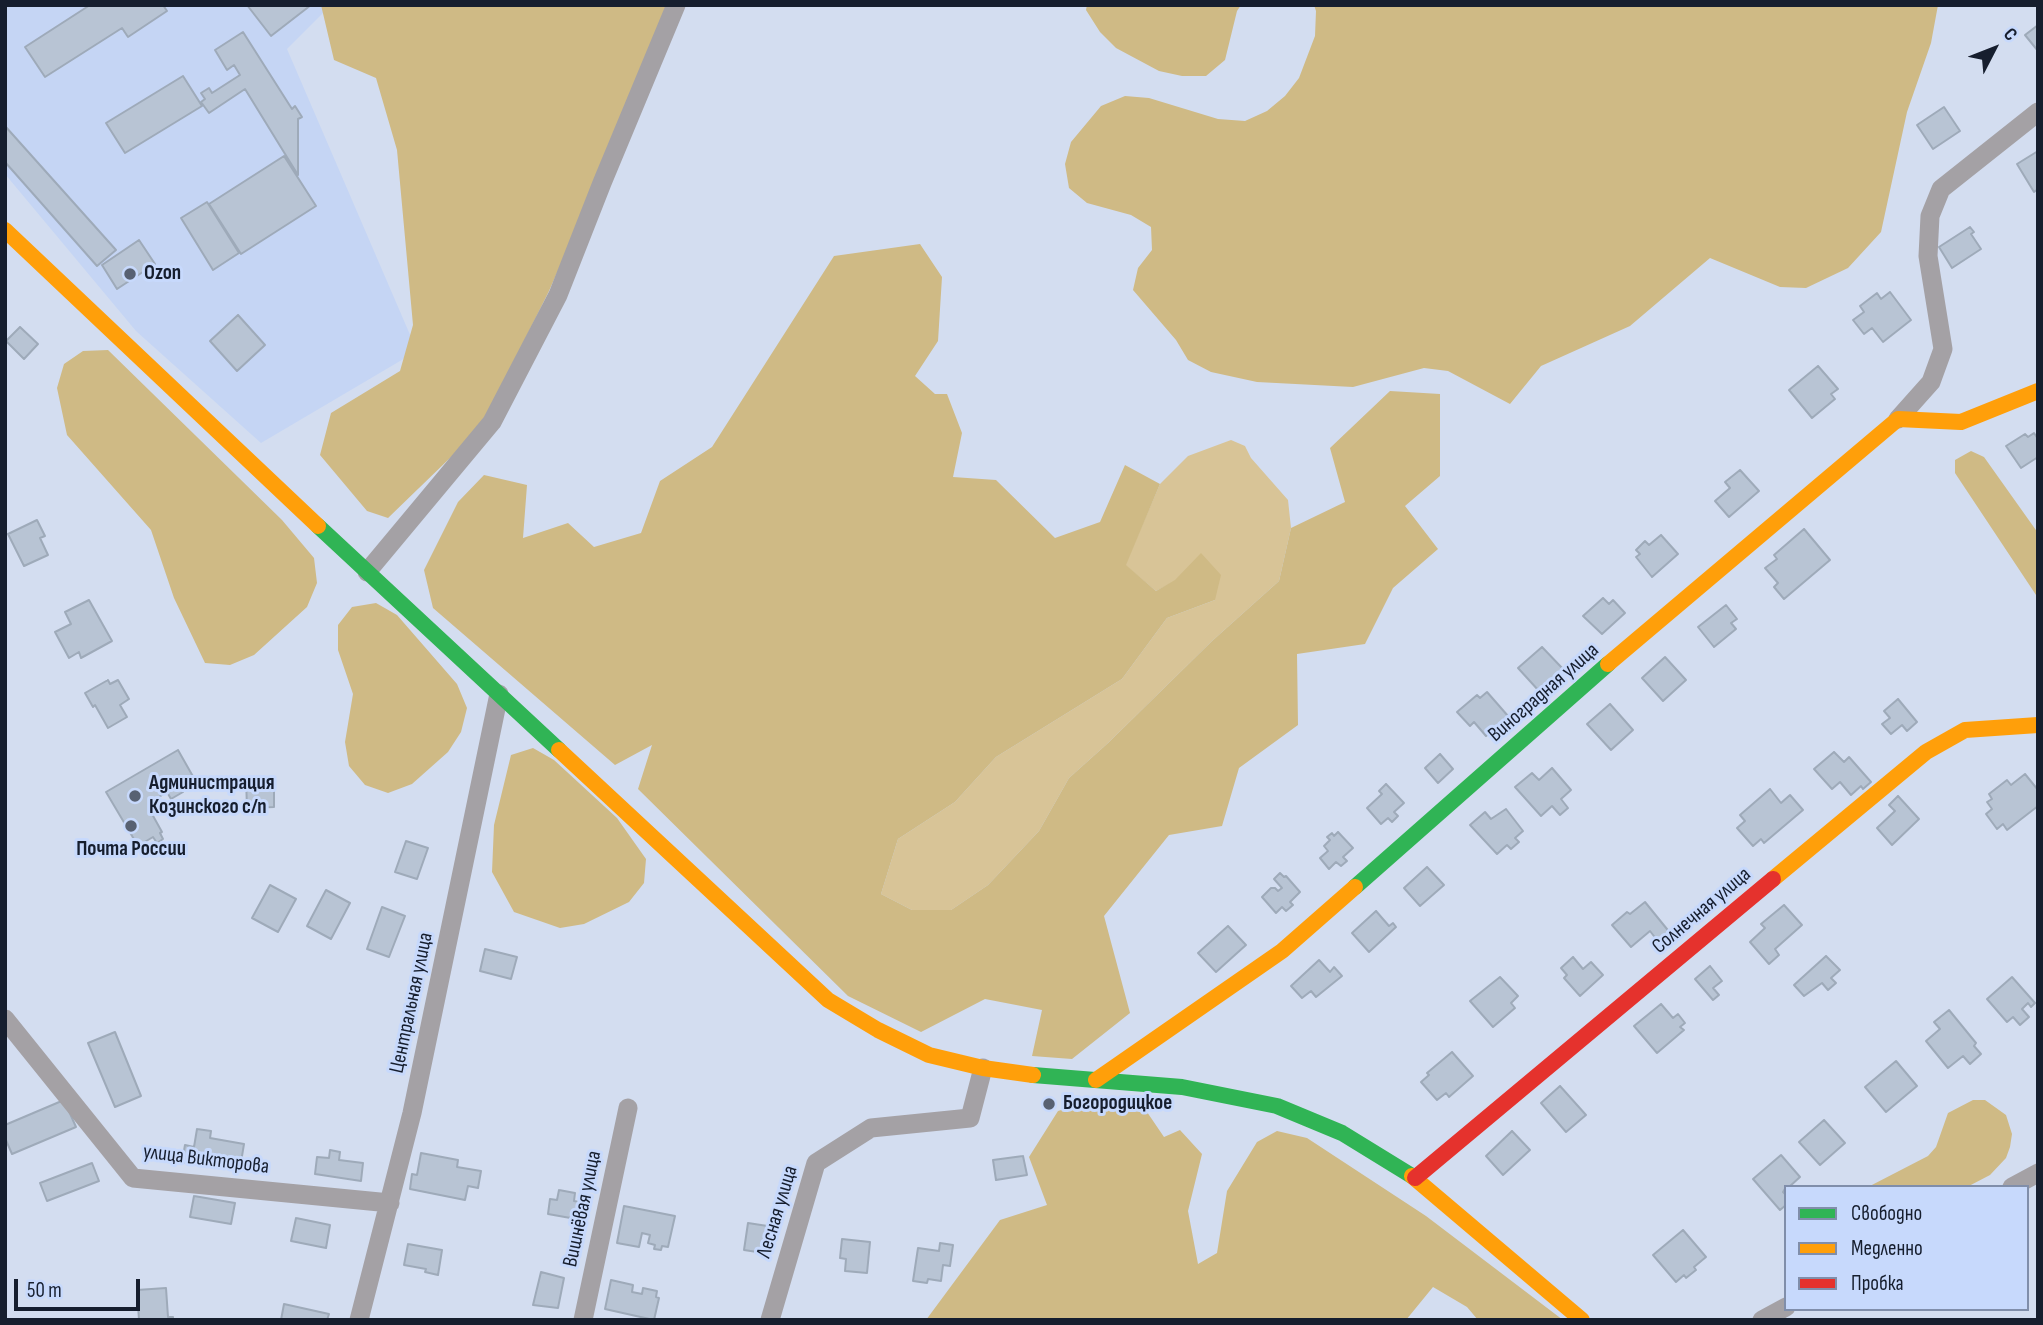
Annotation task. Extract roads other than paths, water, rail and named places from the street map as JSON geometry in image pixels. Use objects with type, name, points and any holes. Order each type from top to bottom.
[{"type":"street","points":[[367,572],[492,422],[558,295],[676,5]]},
{"type":"street","points":[[1898,419],[1931,382],[1943,349],[1928,256],[1930,216],[1941,189],[2038,112]]},
{"type":"street","points":[[5,230],[367,572],[828,1000],[878,1030],[929,1055],[983,1068],[1182,1087],[1278,1106],[1342,1133],[1415,1178],[1582,1320]]},
{"type":"street","points":[[1898,419],[1961,422],[2038,391]]},
{"type":"street","name":"Виноградная улица","points":[[1096,1080],[1282,951],[1629,646],[1898,419]]},
{"type":"street","name":"Центральная улица","points":[[359,1320],[415,1101],[499,694]]},
{"type":"street","name":"Солнечная улица","points":[[1415,1178],[1926,752],[1965,730],[2038,725]]},
{"type":"street","name":"улица Викторова","points":[[5,1019],[133,1178],[390,1203]]},
{"type":"street","name":"Лесная улица","points":[[770,1320],[816,1163],[871,1128],[970,1118],[983,1068]]},
{"type":"street","name":"Вишнёвая улица","points":[[583,1320],[628,1108]]},
{"type":"street","points":[[2016,1185],[2038,1173]]},
{"type":"street","points":[[1762,1320],[1784,1308]]},
{"type":"place","name":"Ozon","points":[[130,274]]},
{"type":"place","name":"Администрация Козинского с/п","points":[[135,796]]},
{"type":"place","name":"Почта России","points":[[131,826]]},
{"type":"place","name":"Богородицкое","points":[[1049,1104]]}]
